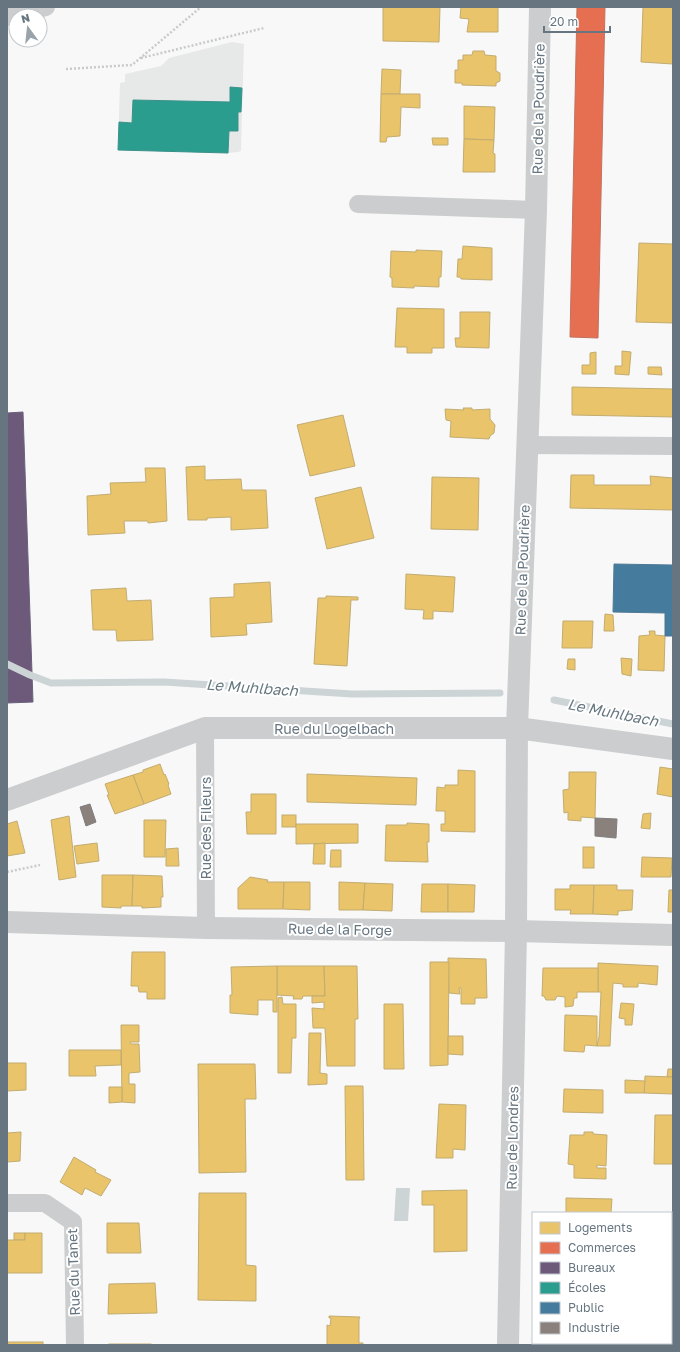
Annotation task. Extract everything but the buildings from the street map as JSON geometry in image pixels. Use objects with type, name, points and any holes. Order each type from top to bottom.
[{"type":"street","points":[[7,17],[46,7]]},
{"type":"street","name":"Rue de la Poudrière","points":[[516,931],[517,728],[536,210],[540,7]]},
{"type":"street","points":[[358,204],[536,210]]},
{"type":"street","points":[[527,445],[673,446]]},
{"type":"street","name":"Rue du Logelbach","points":[[7,800],[205,728],[517,728],[673,749]]},
{"type":"street","name":"Rue des Fileurs","points":[[205,728],[206,928]]},
{"type":"street","name":"Rue de la Forge","points":[[7,922],[206,928],[516,931],[673,935]]},
{"type":"street","name":"Rue de Londres","points":[[508,1345],[516,931]]},
{"type":"street","name":"Rue du Tanet","points":[[7,1203],[45,1203],[73,1222],[75,1345]]},
{"type":"path","points":[[66,69],[132,65],[202,7]]},
{"type":"path","points":[[141,58],[264,28]]},
{"type":"path","points":[[7,872],[40,865]]},
{"type":"shaded area","points":[[232,42],[244,44],[241,151],[228,153],[118,150],[120,83],[125,82],[125,74],[161,66],[169,58]]},
{"type":"shaded area","points":[[396,1188],[410,1188],[408,1221],[394,1221]]},
{"type":"waterway","name":"Le Muhlbach","points":[[7,664],[51,683],[164,682],[352,694],[500,693]]},
{"type":"waterway","name":"Le Muhlbach","points":[[554,700],[673,724]]}]
